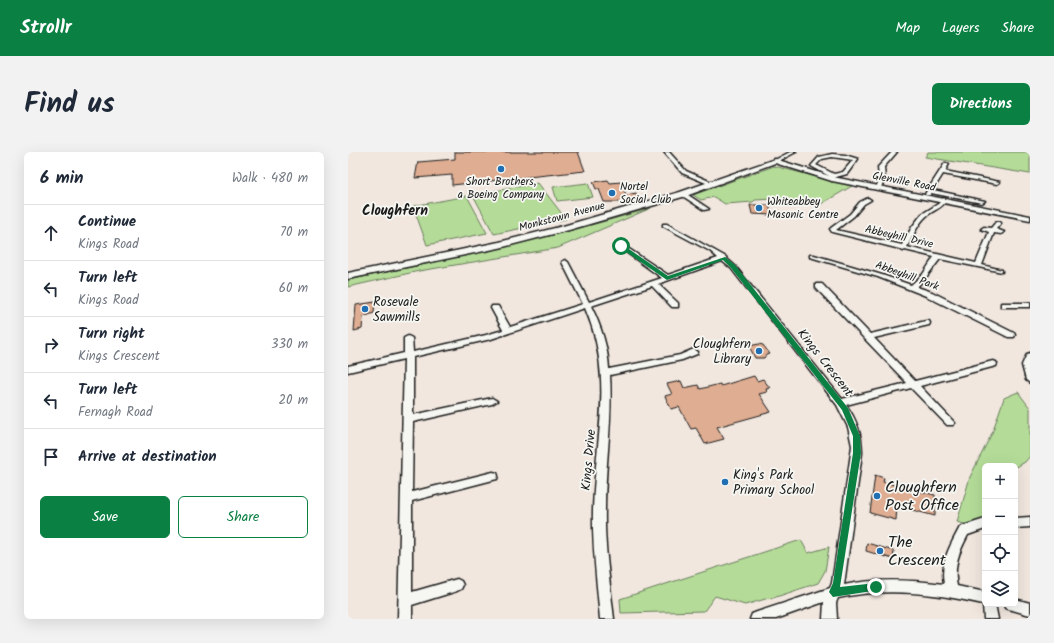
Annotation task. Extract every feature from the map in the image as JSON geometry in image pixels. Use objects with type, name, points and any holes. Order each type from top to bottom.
[{"type":"street","points":[[666,152],[684,172],[713,184]]},
{"type":"street","points":[[775,161],[794,152]]},
{"type":"street","points":[[878,188],[882,179],[881,167],[896,152]]},
{"type":"street","points":[[828,153],[856,159],[845,173],[833,177],[814,166],[814,162],[822,155],[828,153]]},
{"type":"street","name":"Monkstown Avenue","points":[[348,276],[514,241],[621,213],[713,184],[775,161]]},
{"type":"street","name":"Glenville Road","points":[[775,161],[878,188],[928,194],[944,200],[1030,218]]},
{"type":"street","points":[[947,164],[928,194],[982,201]]},
{"type":"street","points":[[942,172],[997,182]]},
{"type":"street","points":[[683,194],[706,209]]},
{"type":"street","name":"Abbeyhill Drive","points":[[868,200],[852,215],[833,229],[834,231],[903,249],[1000,271]]},
{"type":"street","points":[[903,249],[914,228],[925,214],[941,206],[944,200]]},
{"type":"street","points":[[853,201],[862,204]]},
{"type":"street","points":[[978,266],[992,231],[998,223]]},
{"type":"street","name":"Kings Crescent","points":[[665,225],[724,258],[733,266],[840,403],[855,429],[858,442],[857,453],[838,583],[833,592],[830,603],[830,619]]},
{"type":"street","points":[[984,228],[1001,232]]},
{"type":"street","points":[[621,246],[667,278]]},
{"type":"street","name":"Abbeyhill Park","points":[[812,256],[822,256],[913,287],[1011,335]]},
{"type":"street","points":[[913,287],[925,275],[938,257]]},
{"type":"street","points":[[348,369],[408,356],[508,331],[587,306],[724,258]]},
{"type":"street","name":"Kings Drive","points":[[565,262],[597,328],[604,356],[607,408],[599,508],[607,619]]},
{"type":"street","points":[[654,283],[675,305]]},
{"type":"street","points":[[820,286],[950,423]]},
{"type":"street","points":[[1004,305],[1029,302]]},
{"type":"street","points":[[495,308],[508,331]]},
{"type":"street","points":[[984,322],[992,318]]},
{"type":"street","points":[[868,337],[926,323]]},
{"type":"street","points":[[405,619],[408,338]]},
{"type":"street","points":[[605,373],[682,357],[694,352]]},
{"type":"street","points":[[1030,356],[1026,361],[1026,370],[1030,380]]},
{"type":"street","points":[[840,403],[993,364]]},
{"type":"street","points":[[408,420],[492,401]]},
{"type":"street","points":[[406,498],[493,476]]},
{"type":"street","points":[[1018,522],[1030,522]]},
{"type":"street","points":[[951,590],[948,577],[949,560],[964,531],[982,525]]},
{"type":"street","points":[[406,600],[458,585]]},
{"type":"street","points":[[757,619],[833,592],[876,587],[910,586],[951,590],[982,597]]},
{"type":"street","points":[[1018,606],[1030,609]]},
{"type":"street","points":[[989,607],[991,619]]},
{"type":"green space","points":[[928,152],[1030,152],[1030,174],[925,157]]},
{"type":"green space","points":[[774,166],[852,186],[821,204],[797,204],[774,199],[725,204],[714,197],[701,200],[693,195]]},
{"type":"green space","points":[[538,183],[566,219],[494,234],[473,195]]},
{"type":"green space","points":[[588,183],[593,197],[557,201],[553,187]]},
{"type":"green space","points":[[467,196],[487,233],[427,245],[413,206]]},
{"type":"green space","points":[[651,208],[558,248],[419,271],[348,287],[348,280],[462,256],[576,229]]},
{"type":"green space","points":[[1018,392],[1030,408],[1030,456],[1025,462],[1018,466],[1018,463],[982,463],[982,524],[971,526],[957,522],[970,477],[992,433],[1004,398]]},
{"type":"green space","points":[[801,540],[808,553],[829,547],[825,571],[818,583],[770,599],[769,598],[745,605],[715,596],[704,611],[621,613],[620,599]]},
{"type":"building","name":"Short Brothers, a Boeing Company","points":[[455,152],[578,152],[585,171],[452,185],[452,175],[415,178],[418,162],[455,159]]},
{"type":"building","name":"Nortel Social Club","points":[[608,180],[610,183],[621,182],[626,195],[636,193],[640,201],[621,205],[619,202],[604,202],[599,189],[596,189],[593,182]]},
{"type":"building","name":"Whiteabbey Masonic Centre","points":[[750,205],[769,205],[772,215],[752,214]]},
{"type":"building","name":"Rosevale Sawmills","points":[[375,302],[374,313],[363,317],[362,329],[354,331],[356,305]]},
{"type":"building","name":"Cloughfern Library","points":[[759,344],[763,345],[770,354],[766,355],[764,358],[755,358],[749,346]]},
{"type":"building","name":"King's Park Primary School","points":[[754,376],[757,381],[763,379],[770,388],[766,389],[767,392],[759,394],[771,412],[717,427],[724,439],[705,444],[696,428],[691,429],[679,407],[671,409],[665,396],[672,394],[667,384],[681,381],[684,388],[698,385],[700,389],[720,384],[721,386]]},
{"type":"building","points":[[875,475],[884,478],[883,482],[935,495],[935,516],[897,506],[896,520],[870,513]]},
{"type":"building","name":"The Crescent","points":[[867,543],[894,551],[893,559],[866,551]]},
{"type":"place","name":"Short Brothers, a Boeing Company","points":[[501,169]]},
{"type":"place","name":"Nortel Social Club","points":[[612,193]]},
{"type":"place","name":"Whiteabbey Masonic Centre","points":[[759,208]]},
{"type":"place","name":"Rosevale Sawmills","points":[[365,309]]},
{"type":"place","name":"Cloughfern Library","points":[[759,351]]},
{"type":"place","name":"King's Park Primary School","points":[[725,482]]},
{"type":"place","name":"Cloughfern Post Office","points":[[877,496]]},
{"type":"place","name":"The Crescent","points":[[880,551]]},
{"type":"district","name":"Cloughfern","points":[[395,211]]},
{"type":"route","points":[[621,246],[667,278],[724,258],[733,266],[840,403],[851,420],[858,442],[838,583],[833,592],[876,587]]}]
